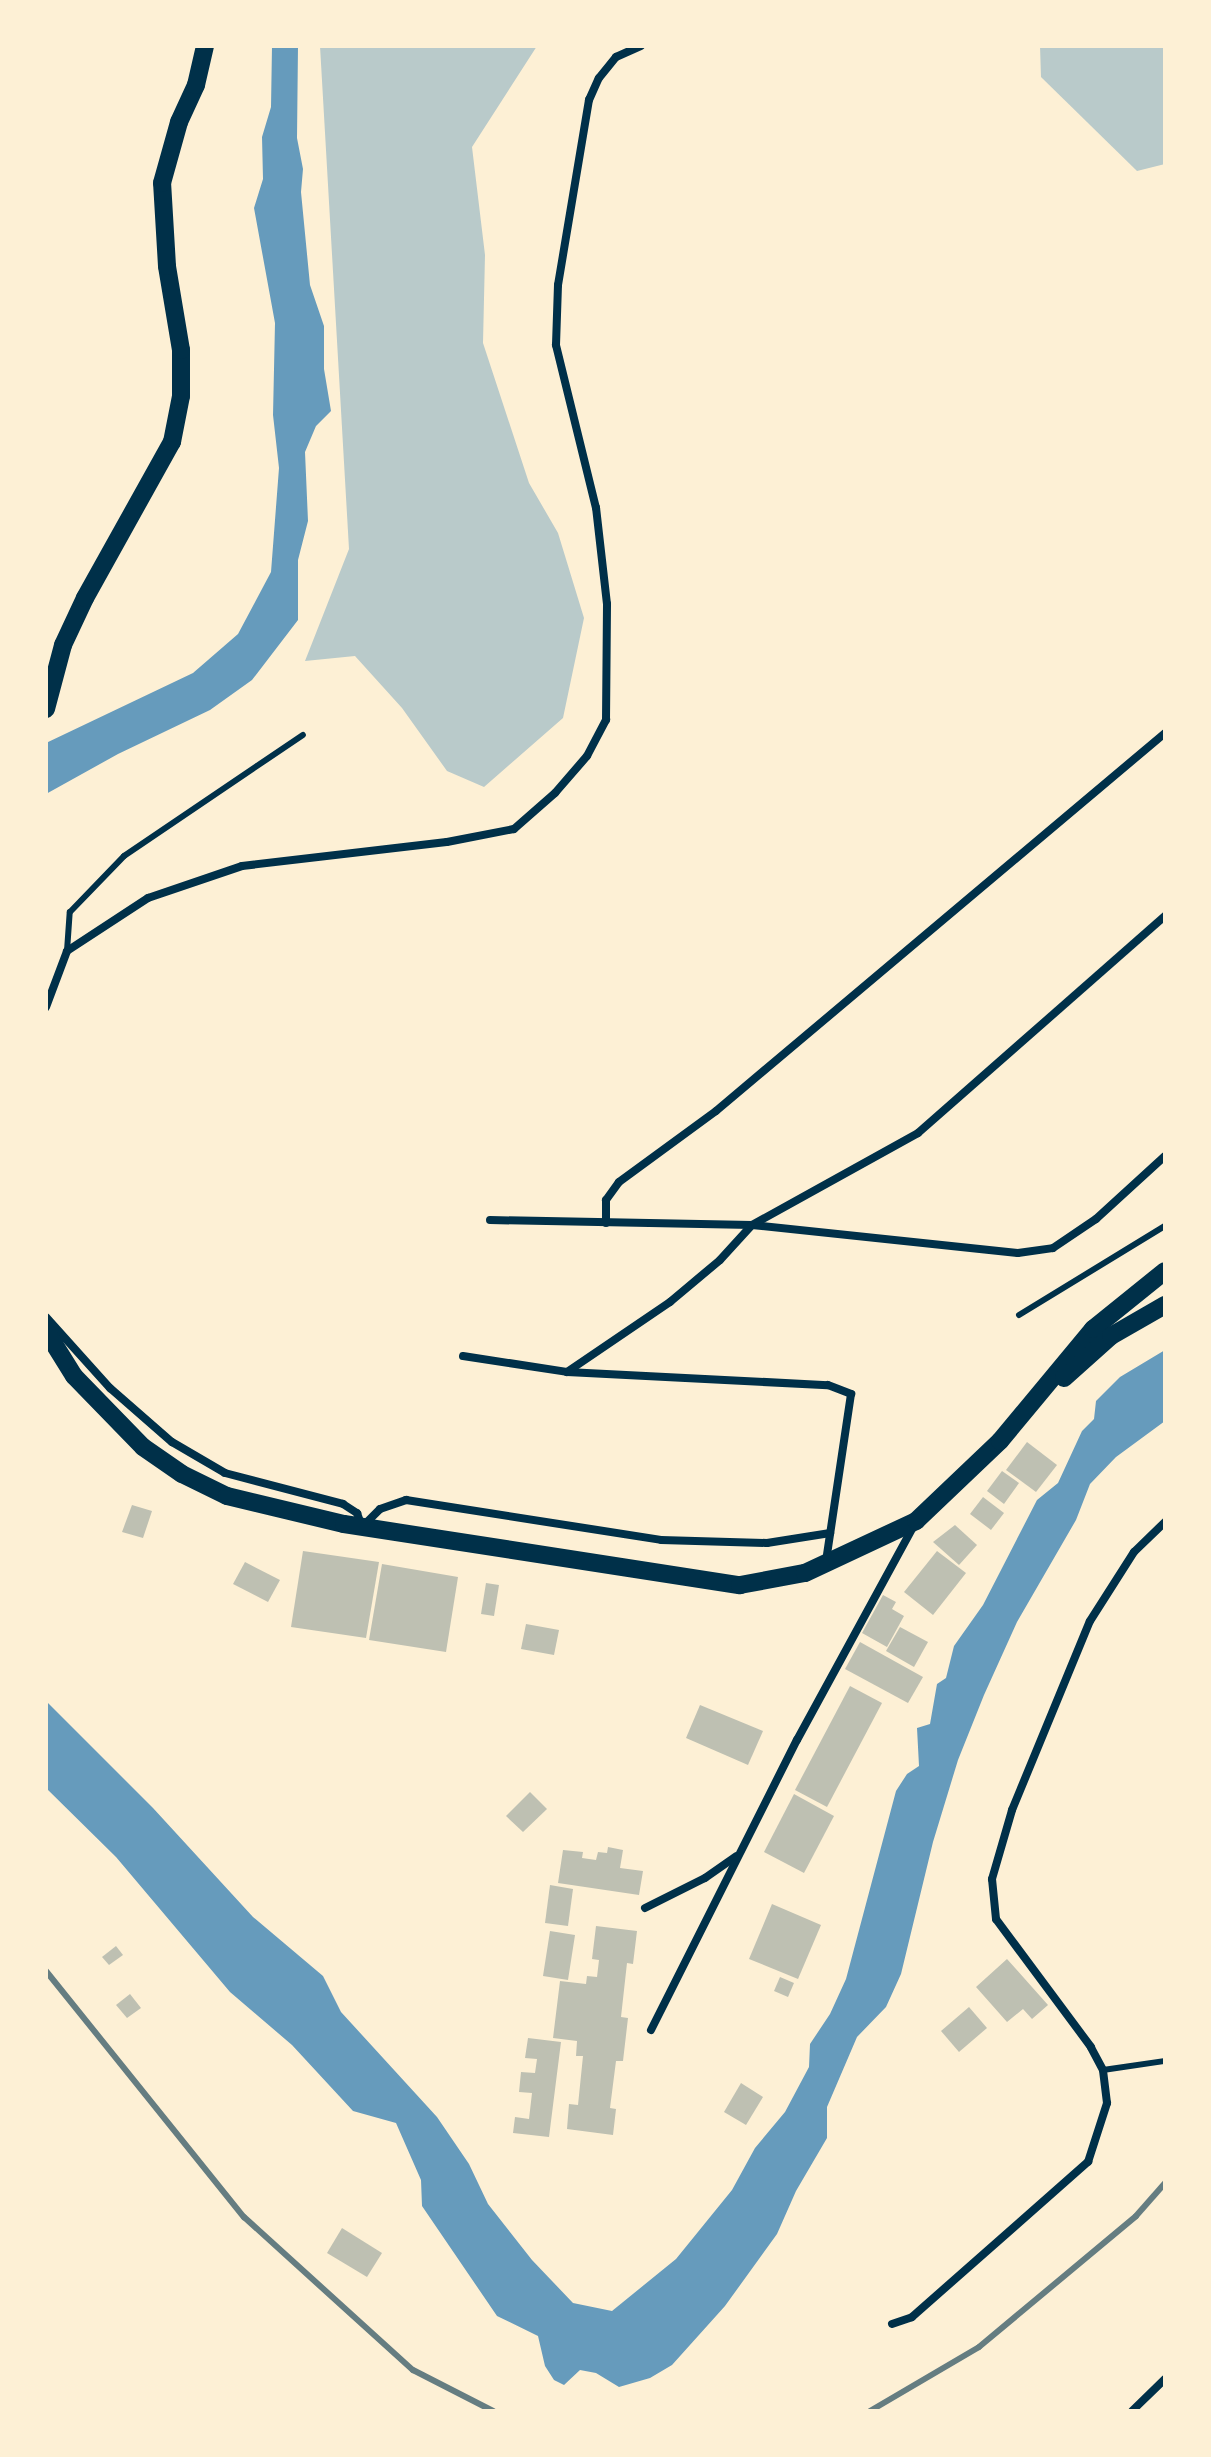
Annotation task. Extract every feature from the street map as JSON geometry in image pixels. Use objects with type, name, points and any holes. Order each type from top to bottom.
[{"type":"highway","points":[[48,701],[63,645],[85,598],[172,442],[181,396],[181,350],[167,266],[162,183],[179,122],[196,85],[205,46]]},
{"type":"highway","points":[[46,1331],[74,1376],[143,1447],[182,1474],[227,1496],[362,1527],[740,1585],[805,1573],[916,1521],[963,1479],[1093,1329],[1165,1271]]},
{"type":"highway","points":[[1020,1416],[1111,1336],[1165,1305]]},
{"type":"street","points":[[46,1007],[67,951],[148,898],[242,866],[447,842],[514,829],[555,793],[587,756],[606,720],[607,604],[596,508],[556,345],[558,285],[589,100],[599,78],[616,57],[641,46]]},
{"type":"street","points":[[606,1223],[606,1200],[619,1182],[716,1111],[1165,733]]},
{"type":"street","points":[[567,1372],[670,1302],[720,1260],[752,1225],[918,1133],[1165,916]]},
{"type":"street","points":[[490,1220],[752,1225],[1018,1253],[1053,1248],[1096,1219],[1165,1156]]},
{"type":"street","points":[[46,1317],[110,1388],[172,1442],[225,1473],[343,1504],[357,1513],[362,1527],[380,1509],[406,1500],[661,1540],[767,1543],[830,1533]]},
{"type":"street","points":[[463,1356],[567,1372],[828,1385],[851,1394],[825,1565]]},
{"type":"street","points":[[260,1506],[266,1484]]},
{"type":"street","points":[[651,2030],[740,1853],[916,1521]]},
{"type":"street","points":[[892,2324],[912,2317],[1088,2162],[1107,2103],[1103,2070],[1091,2047],[996,1919],[992,1879],[1012,1810],[1090,1621],[1134,1552],[1165,1522]]},
{"type":"street","points":[[645,1908],[705,1878],[740,1853]]},
{"type":"street","points":[[1132,2411],[1165,2379]]},
{"type":"lane","points":[[67,951],[70,912],[124,856],[303,735]]},
{"type":"lane","points":[[1019,1315],[1165,1226]]},
{"type":"lane","points":[[1103,2070],[1165,2061]]},
{"type":"shaded area","points":[[320,46],[537,46],[472,147],[485,255],[483,343],[529,483],[558,533],[584,618],[563,718],[484,787],[447,771],[402,708],[355,656],[305,661],[349,549]]},
{"type":"shaded area","points":[[1040,46],[1165,46],[1165,164],[1137,171],[1041,77]]},
{"type":"water","points":[[272,46],[298,46],[297,138],[303,169],[301,192],[310,285],[324,326],[324,369],[331,411],[316,426],[305,452],[308,521],[298,560],[298,620],[252,680],[210,710],[118,754],[46,794],[46,743],[193,673],[238,634],[271,572],[279,468],[273,415],[275,323],[254,208],[263,179],[262,137],[271,107]]},
{"type":"water","points":[[1165,1350],[1165,1421],[1116,1457],[1090,1484],[1076,1520],[1017,1622],[984,1695],[958,1760],[933,1842],[901,1974],[886,2007],[857,2037],[827,2107],[827,2138],[796,2191],[777,2234],[725,2306],[672,2365],[650,2378],[619,2387],[596,2373],[580,2370],[564,2385],[554,2380],[545,2366],[538,2336],[497,2316],[422,2206],[421,2180],[396,2123],[353,2111],[292,2045],[230,1992],[116,1857],[46,1788],[46,1701],[153,1808],[253,1917],[323,1976],[341,2012],[437,2117],[469,2164],[488,2204],[532,2260],[573,2303],[612,2311],[676,2259],[732,2190],[755,2148],[785,2112],[809,2067],[810,2044],[830,2014],[846,1979],[896,1791],[907,1774],[919,1766],[917,1728],[930,1724],[937,1684],[946,1678],[954,1646],[983,1605],[1037,1500],[1058,1483],[1082,1431],[1094,1419],[1096,1401],[1120,1377]]},
{"type":"building","points":[[1027,1442],[1057,1465],[1036,1492],[1006,1470]]},
{"type":"building","points":[[1002,1471],[1019,1483],[1004,1504],[987,1491]]},
{"type":"building","points":[[983,1497],[1004,1513],[991,1530],[970,1514]]},
{"type":"building","points":[[132,1505],[152,1511],[143,1538],[122,1532]]},
{"type":"building","points":[[955,1525],[977,1545],[959,1565],[933,1542]]},
{"type":"building","points":[[303,1551],[379,1562],[366,1638],[291,1627]]},
{"type":"building","points":[[937,1551],[966,1573],[933,1615],[904,1592]]},
{"type":"building","points":[[245,1562],[280,1580],[268,1602],[233,1584]]},
{"type":"building","points":[[382,1564],[458,1577],[446,1652],[369,1640]]},
{"type":"building","points":[[486,1583],[499,1585],[494,1616],[481,1614]]},
{"type":"building","points":[[883,1595],[896,1602],[892,1609],[904,1616],[887,1647],[862,1633]]},
{"type":"building","points":[[526,1624],[559,1630],[554,1655],[521,1649]]},
{"type":"building","points":[[900,1627],[928,1642],[914,1667],[886,1651]]},
{"type":"building","points":[[860,1642],[923,1677],[908,1703],[845,1669]]},
{"type":"building","points":[[850,1686],[882,1703],[827,1807],[795,1790]]},
{"type":"building","points":[[700,1705],[763,1731],[748,1765],[686,1738]]},
{"type":"building","points":[[530,1792],[547,1809],[523,1832],[506,1816]]},
{"type":"building","points":[[794,1794],[834,1816],[804,1873],[764,1852]]},
{"type":"building","points":[[608,1847],[623,1850],[620,1868],[643,1871],[639,1895],[558,1883],[563,1850],[583,1852],[582,1858],[596,1860],[598,1852],[607,1853]]},
{"type":"building","points":[[550,1885],[573,1889],[568,1926],[545,1923]]},
{"type":"building","points":[[772,1904],[821,1925],[798,1979],[749,1959]]},
{"type":"building","points":[[596,1926],[637,1931],[633,1964],[627,1963],[621,2017],[628,2018],[623,2061],[616,2061],[610,2108],[616,2109],[613,2135],[567,2129],[569,2104],[578,2105],[583,2056],[576,2056],[577,2041],[553,2038],[560,1981],[586,1984],[587,1976],[597,1977],[599,1960],[592,1959]]},
{"type":"building","points":[[550,1931],[575,1935],[568,1980],[543,1976]]},
{"type":"building","points":[[116,1946],[123,1955],[109,1965],[102,1957]]},
{"type":"building","points":[[1007,1959],[1048,2005],[1032,2019],[1023,2009],[1007,2022],[976,1987]]},
{"type":"building","points":[[780,1977],[794,1983],[788,1997],[774,1991]]},
{"type":"building","points":[[130,1994],[141,2008],[127,2018],[116,2005]]},
{"type":"building","points":[[969,2007],[987,2028],[959,2052],[941,2031]]},
{"type":"building","points":[[528,2038],[561,2042],[549,2137],[513,2133],[515,2117],[529,2119],[532,2093],[519,2092],[521,2072],[535,2073],[537,2059],[525,2058]]},
{"type":"building","points":[[741,2083],[763,2097],[746,2125],[724,2112]]},
{"type":"building","points":[[342,2228],[382,2253],[367,2277],[327,2253]]},
{"type":"railway","points":[[46,1971],[244,2217],[413,2370],[493,2411]]},
{"type":"railway","points":[[870,2411],[979,2347],[1136,2216],[1165,2183]]}]
